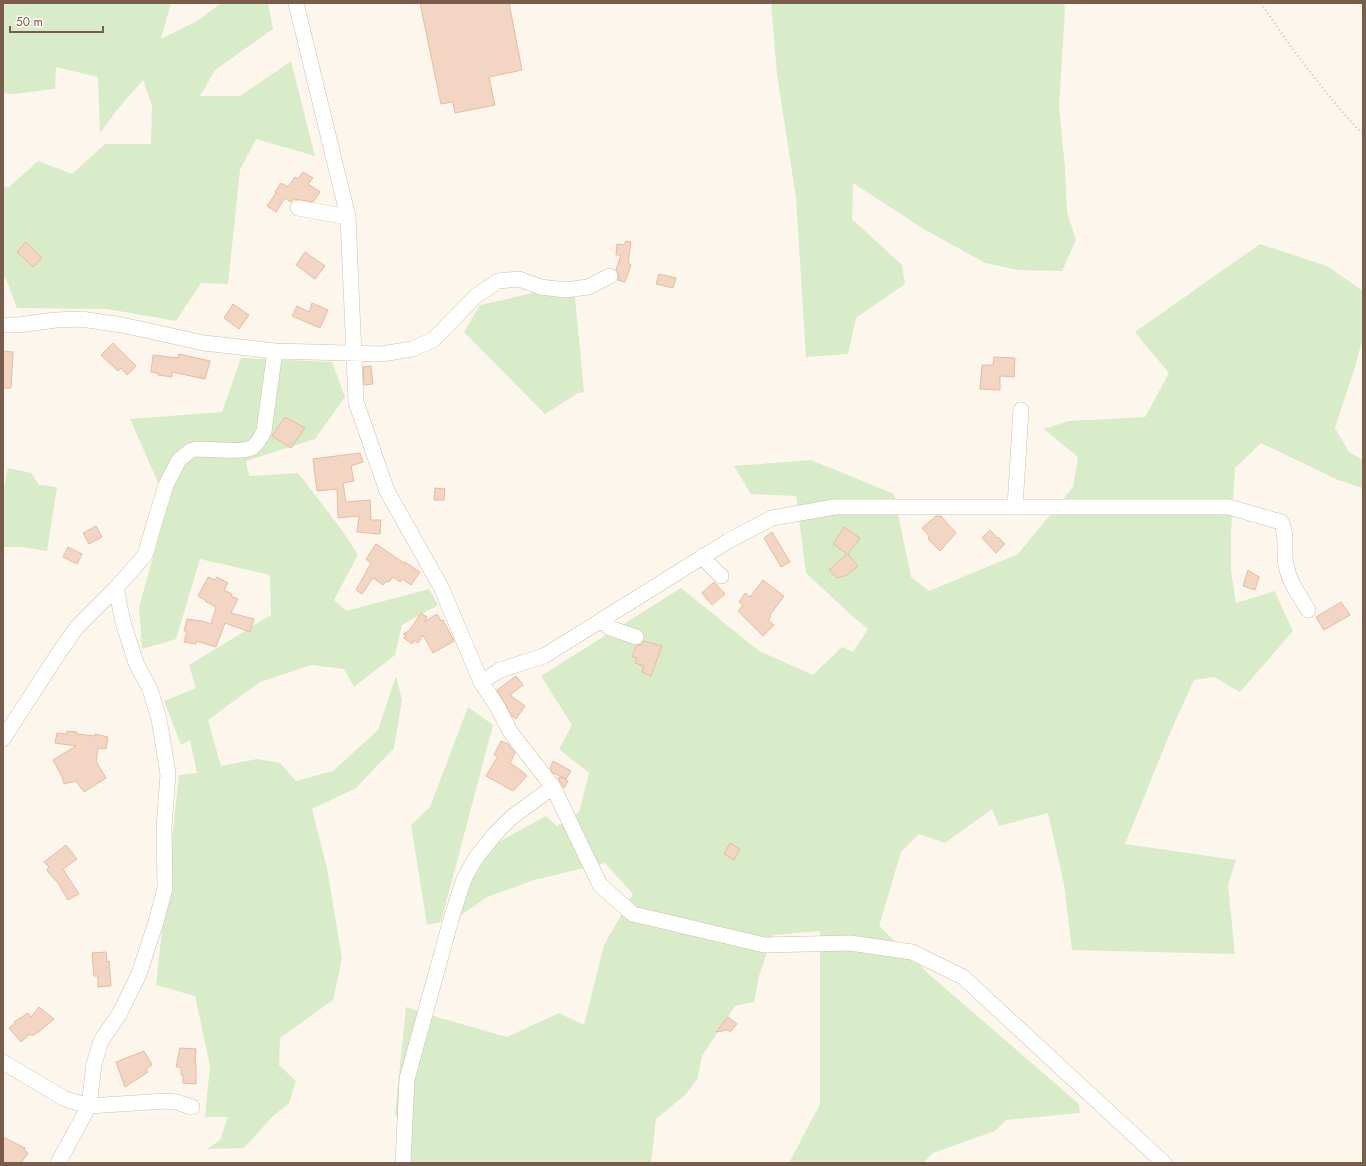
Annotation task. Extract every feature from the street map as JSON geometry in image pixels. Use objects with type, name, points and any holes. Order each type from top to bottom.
[{"type":"street","points":[[296,3],[348,217],[356,402],[387,491],[441,587],[481,682],[497,706],[511,733],[553,787],[600,885],[632,914],[764,945],[850,944],[912,952],[964,977],[1164,1163]]},
{"type":"street","points":[[298,208],[348,217]]},
{"type":"street","points":[[3,325],[81,319],[122,325],[204,343],[275,351],[382,354],[412,349],[433,340],[476,296],[498,281],[519,279],[541,287],[565,290],[588,287],[610,276]]},
{"type":"street","points":[[3,739],[77,627],[116,588],[145,555],[166,485],[178,460],[190,451],[196,449],[242,450],[252,448],[259,440],[264,432],[275,351]]},
{"type":"street","points":[[1015,506],[1021,410]]},
{"type":"street","points":[[481,682],[500,670],[544,656],[703,556],[772,518],[834,507],[1015,506],[1229,508],[1281,522],[1285,533],[1284,556],[1286,567],[1294,586],[1308,610]]},
{"type":"street","points":[[703,556],[721,576]]},
{"type":"street","points":[[58,1163],[89,1106],[94,1064],[101,1041],[120,1013],[139,974],[156,922],[164,888],[164,828],[168,774],[164,748],[159,719],[150,689],[134,658],[123,622],[116,588]]},
{"type":"street","points":[[601,620],[610,628],[636,637]]},
{"type":"street","points":[[403,1163],[407,1079],[452,916],[464,879],[475,859],[495,834],[512,817],[553,787]]},
{"type":"street","points":[[3,1062],[66,1099],[89,1106],[164,1101],[176,1102],[192,1107]]},
{"type":"path","points":[[1261,3],[1288,42],[1329,96],[1363,133]]},
{"type":"green space","points":[[3,3],[171,3],[161,39],[197,21],[221,3],[268,3],[273,29],[215,70],[200,96],[240,96],[291,61],[315,156],[256,139],[240,170],[228,284],[201,283],[176,321],[107,309],[17,308],[3,275],[3,186],[8,188],[38,161],[72,174],[105,144],[151,144],[152,105],[143,80],[117,110],[100,133],[98,77],[56,67],[55,89],[15,94],[3,93]]},
{"type":"green space","points":[[771,3],[1064,3],[1065,9],[1059,106],[1065,168],[1067,212],[1076,240],[1062,271],[1018,270],[985,263],[922,228],[853,183],[852,219],[902,265],[905,284],[856,318],[848,354],[806,357],[796,198],[777,74]]},
{"type":"green space","points":[[1260,244],[1327,266],[1363,291],[1363,337],[1335,428],[1349,452],[1363,460],[1363,488],[1338,480],[1261,443],[1235,468],[1231,533],[1231,571],[1236,603],[1275,591],[1293,631],[1240,692],[1214,677],[1194,680],[1170,733],[1125,844],[1236,860],[1228,885],[1235,954],[1072,950],[1064,884],[1048,813],[999,826],[992,809],[945,843],[919,834],[901,852],[879,926],[931,976],[1079,1104],[1080,1113],[1006,1120],[995,1131],[933,1153],[923,1163],[789,1163],[820,1104],[820,931],[773,935],[759,976],[754,1002],[735,1006],[702,1056],[697,1080],[685,1095],[656,1119],[651,1163],[407,1163],[407,1137],[395,1114],[406,1007],[507,1037],[559,1013],[584,1025],[604,945],[633,894],[605,863],[534,880],[487,897],[460,916],[458,883],[476,874],[493,845],[546,816],[557,826],[579,812],[589,773],[559,749],[572,725],[541,676],[681,588],[759,651],[813,675],[842,647],[853,652],[868,629],[806,573],[796,496],[751,494],[734,466],[811,460],[894,494],[911,577],[929,591],[1018,554],[1073,487],[1078,457],[1044,429],[1069,421],[1145,417],[1169,373],[1135,332]]},
{"type":"green space","points":[[533,293],[575,297],[584,392],[578,393],[545,414],[464,332],[480,305]]},
{"type":"green space","points":[[241,358],[332,362],[345,397],[315,439],[246,461],[249,476],[298,473],[337,523],[358,555],[334,600],[346,611],[429,589],[438,605],[402,625],[395,655],[354,687],[344,669],[311,665],[260,682],[208,720],[221,766],[257,759],[280,763],[296,781],[333,771],[378,730],[396,676],[402,700],[394,748],[356,788],[312,809],[327,868],[342,959],[333,1000],[280,1038],[279,1065],[296,1081],[289,1103],[272,1117],[244,1148],[207,1149],[220,1140],[228,1117],[205,1117],[210,1066],[195,996],[156,985],[179,775],[197,773],[190,740],[181,745],[164,701],[196,688],[189,665],[271,615],[270,575],[200,559],[176,639],[142,649],[139,607],[168,505],[130,419],[222,412]]},
{"type":"green space","points":[[8,468],[31,473],[39,485],[57,487],[47,551],[22,547],[4,547],[3,493]]},
{"type":"green space","points":[[468,707],[493,725],[441,922],[427,925],[411,825],[430,807]]},
{"type":"building","points":[[420,3],[509,3],[522,70],[489,77],[495,105],[455,113],[453,102],[441,104]]},
{"type":"building","points":[[303,172],[313,178],[308,184],[320,192],[313,202],[294,199],[291,202],[285,198],[276,212],[267,206],[281,183],[288,187],[295,177],[298,179]]},
{"type":"building","points":[[626,241],[631,242],[628,263],[631,265],[625,282],[618,280],[619,276],[616,270],[621,255],[616,255],[617,244],[624,245]]},
{"type":"building","points":[[26,242],[42,258],[33,267],[17,252]]},
{"type":"building","points":[[305,252],[325,266],[315,279],[296,265]]},
{"type":"building","points":[[659,274],[676,278],[673,288],[656,284]]},
{"type":"building","points":[[312,303],[328,310],[320,328],[292,316],[297,306],[309,312]]},
{"type":"building","points":[[233,304],[249,315],[239,329],[224,318]]},
{"type":"building","points":[[113,343],[136,366],[127,375],[121,368],[118,371],[101,355]]},
{"type":"building","points":[[3,351],[13,352],[11,388],[3,388]]},
{"type":"building","points":[[179,354],[210,361],[205,379],[172,372],[172,377],[158,375],[158,373],[151,372],[153,355],[178,358]]},
{"type":"building","points":[[994,357],[1015,358],[1014,377],[1000,376],[1000,390],[980,389],[982,365],[993,365]]},
{"type":"building","points":[[371,366],[373,384],[364,385],[363,367]]},
{"type":"building","points":[[285,417],[305,428],[291,448],[272,436]]},
{"type":"building","points":[[360,453],[363,462],[351,466],[354,481],[343,483],[346,502],[370,500],[371,520],[381,520],[380,534],[357,532],[359,516],[338,518],[337,489],[317,491],[313,459]]},
{"type":"building","points":[[435,488],[445,489],[444,500],[434,500]]},
{"type":"building","points":[[936,516],[941,516],[956,533],[940,551],[928,539],[928,535],[922,528]]},
{"type":"building","points":[[96,526],[102,537],[89,544],[83,533]]},
{"type":"building","points":[[844,527],[860,538],[848,554],[858,566],[847,575],[837,578],[829,570],[847,554],[833,544]]},
{"type":"building","points":[[990,530],[1005,544],[996,553],[982,538]]},
{"type":"building","points":[[772,532],[790,562],[781,567],[764,538]]},
{"type":"building","points":[[376,544],[420,572],[411,585],[402,579],[400,582],[393,577],[389,582],[386,581],[383,585],[373,578],[362,594],[356,590],[371,563],[366,559]]},
{"type":"building","points":[[68,547],[82,554],[77,564],[63,557]]},
{"type":"building","points":[[1248,570],[1259,577],[1255,590],[1243,586]]},
{"type":"building","points":[[208,577],[215,580],[217,577],[228,583],[224,590],[232,594],[231,596],[238,599],[231,613],[254,619],[250,632],[225,623],[216,647],[196,641],[196,644],[184,642],[187,631],[184,631],[187,619],[211,624],[216,607],[198,596]]},
{"type":"building","points":[[763,580],[784,596],[768,620],[774,625],[763,636],[738,611],[743,605],[739,602],[745,593],[750,597]]},
{"type":"building","points":[[714,582],[725,594],[712,605],[702,593]]},
{"type":"building","points":[[1341,602],[1350,615],[1324,630],[1316,617]]},
{"type":"building","points":[[421,613],[427,617],[424,622],[437,614],[441,621],[443,620],[454,641],[433,653],[423,635],[418,643],[414,640],[412,644],[404,638],[406,635],[403,634],[409,631]]},
{"type":"building","points":[[644,641],[662,646],[651,676],[642,672],[644,666],[635,663],[637,658],[632,657],[636,646],[642,644]]},
{"type":"building","points":[[516,676],[523,685],[510,695],[525,706],[516,719],[512,716],[497,690]]},
{"type":"building","points":[[67,731],[77,732],[77,734],[95,736],[95,734],[108,737],[106,749],[98,748],[96,761],[106,778],[84,792],[76,781],[64,784],[53,760],[76,746],[55,743],[57,733],[67,734]]},
{"type":"building","points":[[501,741],[508,744],[515,753],[510,763],[527,776],[513,791],[486,776],[498,756],[494,755]]},
{"type":"building","points":[[553,761],[571,771],[566,779],[553,773],[550,768]]},
{"type":"building","points":[[561,777],[568,781],[564,788],[558,778]]},
{"type":"building","points":[[730,843],[740,849],[734,860],[724,854]]},
{"type":"building","points":[[66,845],[77,859],[63,869],[79,894],[68,900],[58,883],[48,872],[47,869],[49,867],[44,862]]},
{"type":"building","points":[[106,952],[107,962],[109,961],[111,986],[98,987],[98,976],[94,976],[92,953]]},
{"type":"building","points":[[39,1007],[54,1019],[40,1031],[32,1036],[30,1034],[21,1042],[9,1028],[15,1023],[14,1022],[28,1013],[31,1017]]},
{"type":"building","points":[[728,1017],[737,1024],[730,1032],[728,1030],[716,1032]]},
{"type":"building","points":[[180,1048],[196,1049],[196,1084],[183,1083],[181,1067],[176,1067]]},
{"type":"building","points":[[144,1051],[152,1065],[146,1069],[148,1072],[125,1087],[116,1062]]},
{"type":"building","points":[[3,1137],[25,1148],[24,1150],[28,1153],[21,1163],[8,1163],[3,1161]]}]
